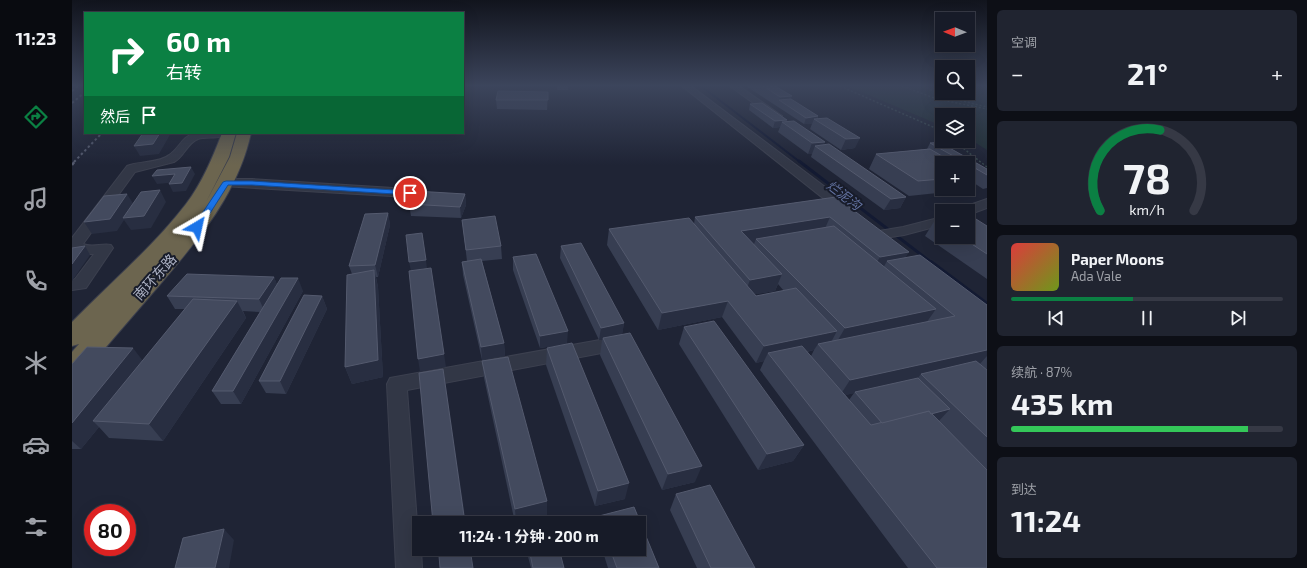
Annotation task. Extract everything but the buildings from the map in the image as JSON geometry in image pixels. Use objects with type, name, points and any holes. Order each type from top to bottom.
[{"type":"highway","name":"南环东路","points":[[72,337],[166,239],[196,205],[221,157],[229,134]]},
{"type":"highway","name":"南环东路","points":[[72,368],[188,240],[226,183],[238,157],[244,134]]},
{"type":"street","points":[[720,113],[860,220]]},
{"type":"street","points":[[772,113],[784,121]]},
{"type":"street","points":[[72,285],[80,284],[106,248],[85,250],[77,247],[75,244],[131,169],[142,164],[170,160],[176,156],[187,140],[200,136],[215,134]]},
{"type":"street","points":[[226,183],[252,183],[410,193]]},
{"type":"street","points":[[975,208],[987,203]]},
{"type":"street","points":[[896,248],[875,232],[904,231],[935,223]]},
{"type":"street","points":[[409,568],[397,384],[633,341]]},
{"type":"path","points":[[900,113],[935,128]]},
{"type":"path","points":[[963,148],[987,167]]},
{"type":"shaded area","points":[[910,113],[935,113],[935,123]]},
{"type":"shaded area","points":[[975,113],[987,113],[987,150],[975,142]]},
{"type":"waterway","name":"烂泥沟","points":[[736,113],[800,162]]},
{"type":"waterway","name":"烂泥沟","points":[[799,161],[932,263]]},
{"type":"waterway","name":"烂泥沟","points":[[931,262],[987,304]]},
{"type":"railway","points":[[74,162],[101,134]]},
{"type":"railway","points":[[72,165],[75,161]]},
{"type":"route","points":[[197,227],[226,183],[252,183],[410,193]]}]
